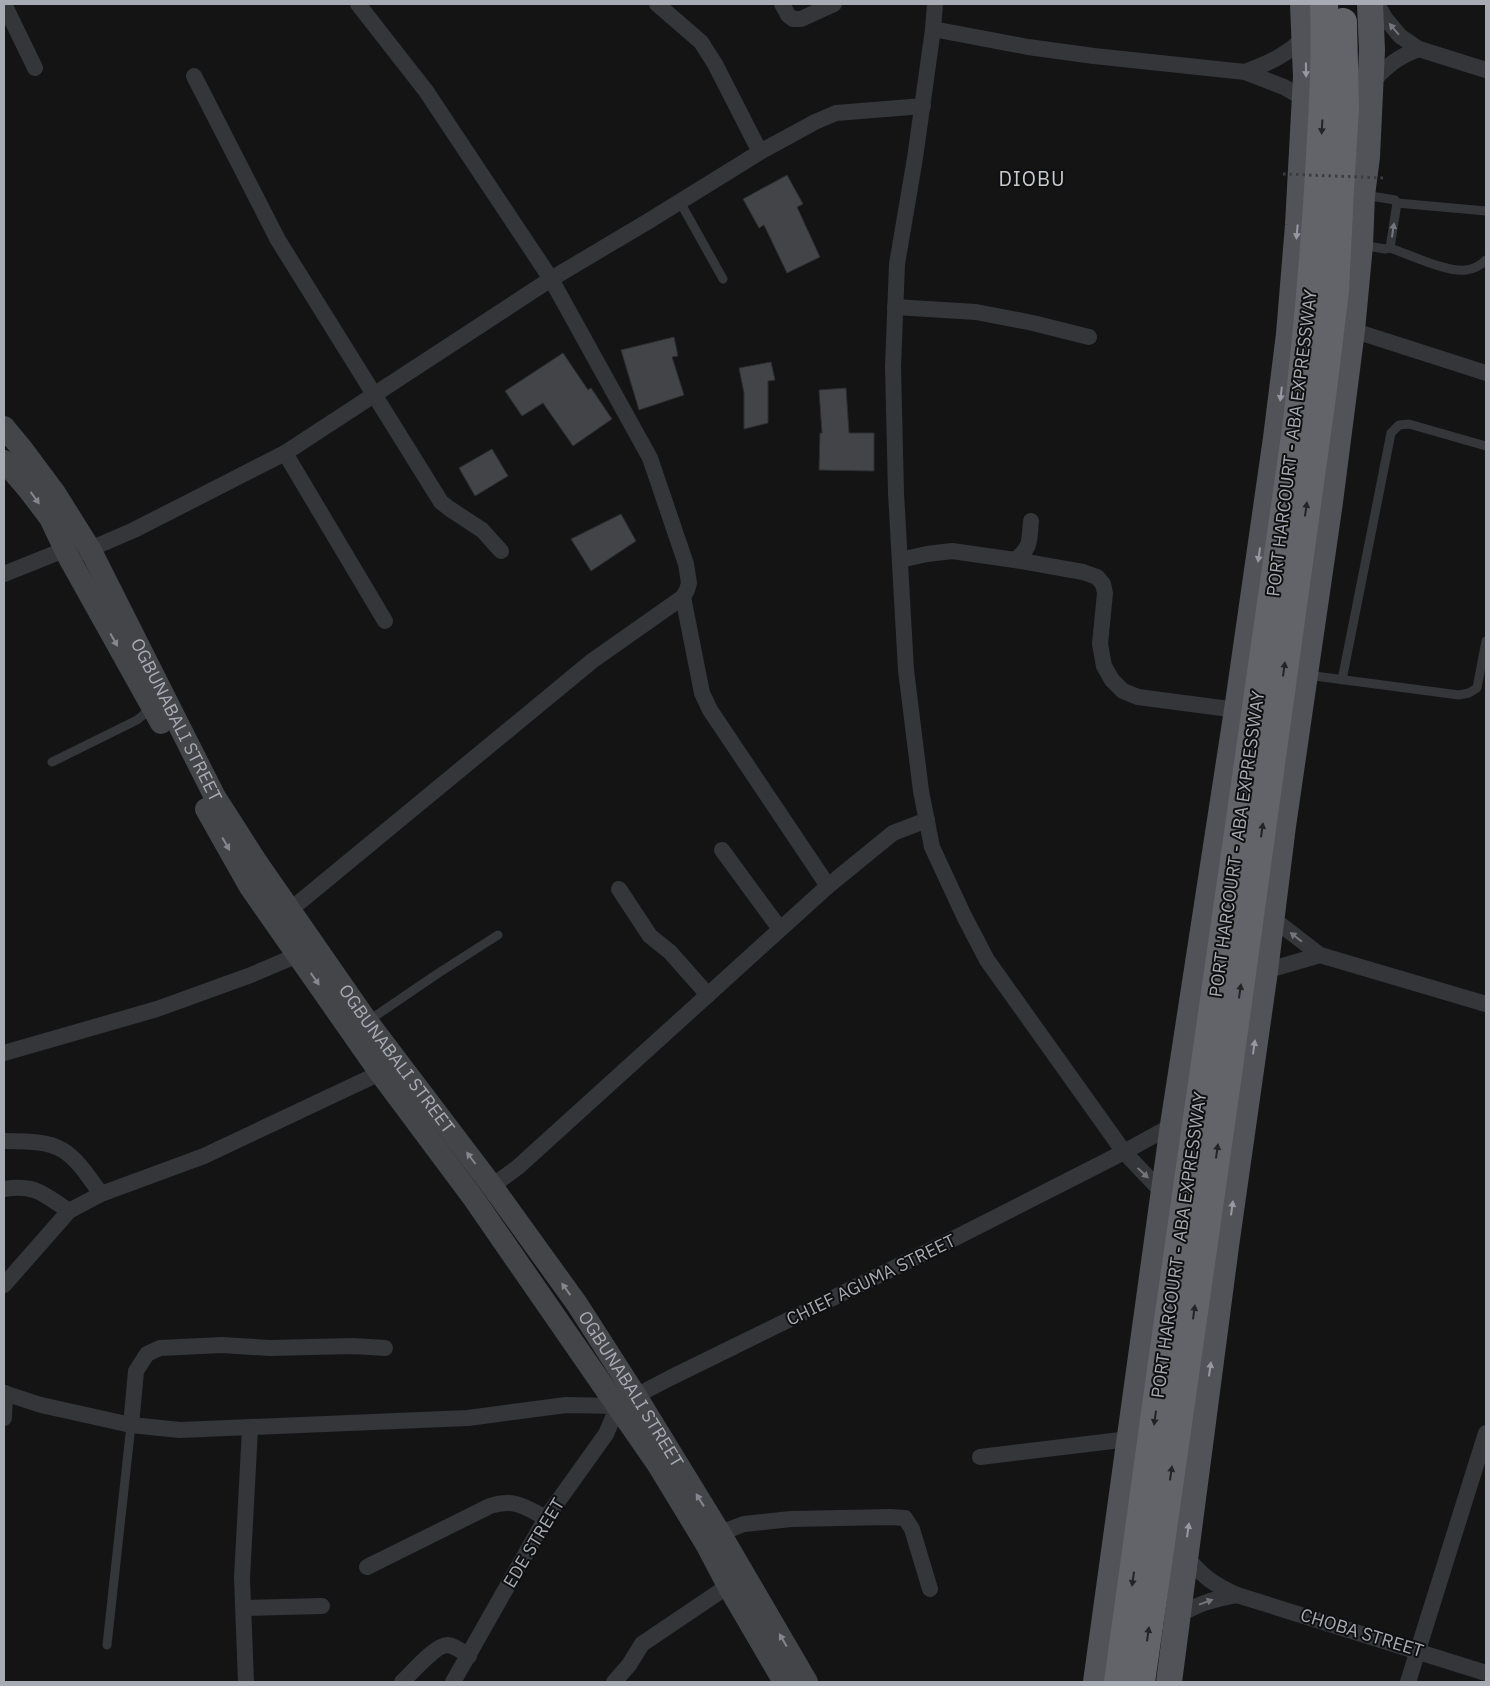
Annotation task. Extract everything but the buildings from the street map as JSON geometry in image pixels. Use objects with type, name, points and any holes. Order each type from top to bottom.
[{"type":"highway","points":[[1314,4],[1319,32],[1315,40]]},
{"type":"highway","name":"PORT HARCOURT - ABA EXPRESSWAY","points":[[1141,1682],[1305,359],[1317,211],[1315,40],[1324,4]]},
{"type":"highway","name":"PORT HARCOURT - ABA EXPRESSWAY","points":[[1118,1682],[1162,1364],[1216,1075],[1320,409],[1335,290],[1345,108],[1343,4]]},
{"type":"main road","points":[[1096,1682],[1173,1125],[1237,710],[1289,334],[1298,225],[1305,99],[1315,40],[1303,4]]},
{"type":"main road","points":[[1169,1682],[1283,826],[1352,330],[1360,245],[1362,195],[1367,157],[1371,82],[1370,4]]},
{"type":"street","points":[[4,4],[35,68]]},
{"type":"street","points":[[290,910],[592,661],[683,597],[689,583],[686,564],[650,458],[551,279],[426,91],[358,4]]},
{"type":"street","points":[[657,4],[701,42],[715,64],[760,152]]},
{"type":"street","points":[[782,4],[788,15],[793,19],[801,19],[834,4]]},
{"type":"street","points":[[935,4],[916,158],[897,264],[893,367],[896,493],[906,670],[921,791],[932,847],[987,960],[1124,1152],[1164,1193]]},
{"type":"street","points":[[1377,4],[1385,18],[1400,36],[1419,49],[1486,70]]},
{"type":"street","points":[[933,30],[1028,47],[1094,56],[1244,72],[1284,87],[1305,99]]},
{"type":"street","points":[[1244,72],[1315,40]]},
{"type":"street","points":[[1371,82],[1388,65],[1402,55],[1419,49]]},
{"type":"street","points":[[194,76],[278,240],[441,502],[482,530],[501,550]]},
{"type":"street","points":[[4,574],[67,554],[90,549],[134,530],[285,453],[551,279],[760,152],[815,122],[836,113],[923,106]]},
{"type":"street","points":[[895,307],[976,312],[1033,323],[1088,337]]},
{"type":"street","points":[[1352,330],[1486,373]]},
{"type":"street","name":"OGBUNABALI STREET","points":[[4,427],[55,493],[90,549],[215,797],[367,1021],[492,1186],[578,1304],[658,1465],[706,1544],[728,1586],[784,1682]]},
{"type":"street","points":[[285,453],[385,621]]},
{"type":"street","name":"OGBUNABALI STREET","points":[[4,461],[50,518],[67,554],[250,887],[380,1073],[627,1401],[720,1533],[807,1682]]},
{"type":"street","points":[[1016,560],[1028,547],[1031,521]]},
{"type":"street","points":[[900,560],[927,554],[952,552],[1016,560],[1084,572],[1097,577],[1103,584],[1105,593],[1100,644],[1104,666],[1112,680],[1123,692],[1138,697],[1237,710]]},
{"type":"street","points":[[683,597],[702,693],[710,710],[828,886]]},
{"type":"street","points":[[492,1186],[518,1167],[828,886],[893,833],[927,820]]},
{"type":"street","points":[[722,850],[780,929]]},
{"type":"street","points":[[619,889],[650,936],[670,952],[708,995]]},
{"type":"street","points":[[1272,918],[1320,955],[1486,1004]]},
{"type":"street","points":[[4,1053],[157,1009],[251,975],[298,955]]},
{"type":"street","points":[[1265,970],[1320,955]]},
{"type":"street","points":[[4,1285],[69,1211],[101,1194],[204,1156],[380,1073]]},
{"type":"street","name":"CHIEF AGUMA STREET","points":[[627,1401],[958,1237],[1173,1125]]},
{"type":"street","points":[[4,1141],[48,1143],[63,1148],[79,1162],[101,1194]]},
{"type":"street","points":[[4,1189],[21,1186],[38,1190],[69,1211]]},
{"type":"street","points":[[131,1425],[136,1371],[148,1354],[160,1348],[222,1345],[270,1348],[353,1346],[385,1348]]},
{"type":"street","points":[[4,1418],[4,1393],[41,1405],[131,1425],[180,1430],[250,1429],[468,1418],[566,1405],[627,1401]]},
{"type":"street","name":"EDE STREET","points":[[453,1682],[546,1518],[606,1434],[627,1401]]},
{"type":"street","points":[[246,1682],[242,1578],[250,1429]]},
{"type":"street","points":[[1408,1682],[1486,1433]]},
{"type":"street","points":[[980,1457],[1129,1439]]},
{"type":"street","points":[[367,1567],[490,1506],[502,1502],[519,1504],[546,1518]]},
{"type":"street","points":[[720,1533],[744,1524],[791,1519],[905,1518],[912,1529],[930,1589]]},
{"type":"street","name":"CHOBA STREET","points":[[1185,1556],[1202,1575],[1216,1586],[1237,1595],[1418,1650],[1486,1673]]},
{"type":"street","points":[[614,1682],[629,1665],[642,1644],[728,1586]]},
{"type":"street","points":[[1177,1616],[1213,1599],[1237,1595]]},
{"type":"street","points":[[244,1608],[322,1606]]},
{"type":"street","points":[[402,1682],[434,1651],[442,1646],[449,1645],[469,1656]]},
{"type":"lane","points":[[1362,195],[1395,200],[1396,203],[1486,211]]},
{"type":"lane","points":[[680,202],[724,279]]},
{"type":"lane","points":[[1390,248],[1396,203]]},
{"type":"lane","points":[[1360,245],[1390,248],[1444,267],[1464,271],[1477,268],[1486,260]]},
{"type":"lane","points":[[1342,680],[1391,433],[1398,425],[1408,424],[1486,446]]},
{"type":"lane","points":[[1305,675],[1459,695],[1469,694],[1477,688],[1486,640]]},
{"type":"lane","points":[[52,762],[137,720],[152,707]]},
{"type":"lane","points":[[367,1021],[498,935]]},
{"type":"lane","points":[[107,1645],[131,1425]]},
{"type":"path","points":[[1283,174],[1384,178]]},
{"type":"district","name":"DIOBU","points":[[1032,179]]}]
